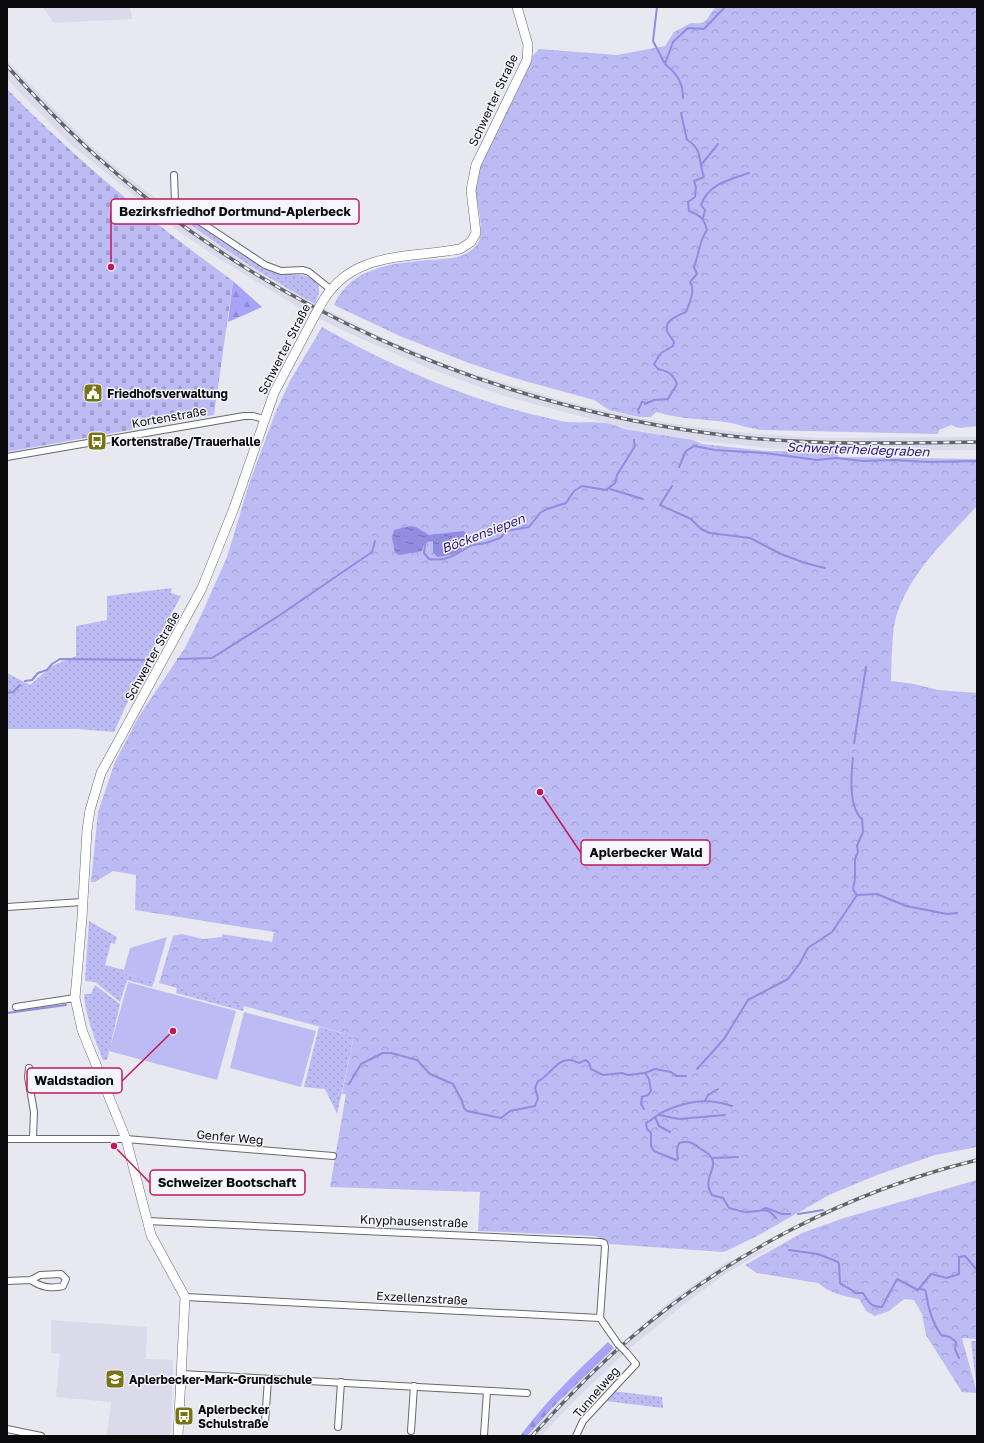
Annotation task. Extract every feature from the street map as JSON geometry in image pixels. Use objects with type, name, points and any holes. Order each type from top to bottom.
[{"type":"street","name":"Schwerter Straße","points":[[185,1297],[151,1235],[126,1138],[82,1030],[75,998],[87,830],[90,810],[101,773],[202,588],[234,508],[264,419],[283,374],[330,289],[346,274],[367,264],[460,249],[471,242],[476,229],[471,197],[476,165],[526,60],[528,45],[517,7]]},
{"type":"street","points":[[174,175],[175,202],[178,207],[265,265],[281,271],[303,270],[309,272],[330,289]]},
{"type":"street","name":"Kortenstraße","points":[[7,457],[244,416],[253,416],[264,419]]},
{"type":"street","points":[[7,907],[82,902]]},
{"type":"street","points":[[16,1007],[75,998]]},
{"type":"street","points":[[29,1068],[28,1077],[34,1112],[33,1138]]},
{"type":"street","name":"Genfer Weg","points":[[7,1138],[126,1138],[333,1156]]},
{"type":"street","name":"Knyphausenstraße","points":[[147,1221],[601,1242],[604,1243],[605,1247],[600,1318]]},
{"type":"street","points":[[7,1281],[31,1280],[40,1276],[55,1273],[64,1276],[66,1279],[63,1286],[51,1288],[40,1286],[31,1280]]},
{"type":"street","points":[[178,1436],[185,1297]]},
{"type":"street","name":"Exzellenzstraße","points":[[185,1297],[600,1318]]},
{"type":"street","name":"Tunnelweg","points":[[576,1436],[583,1420],[636,1364],[618,1344],[600,1318]]},
{"type":"street","points":[[181,1374],[527,1393]]},
{"type":"street","points":[[265,1423],[268,1379]]},
{"type":"street","points":[[338,1427],[341,1382]]},
{"type":"street","points":[[411,1431],[414,1386]]},
{"type":"street","points":[[484,1435],[486,1391]]},
{"type":"street","points":[[7,1429],[41,1436]]},
{"type":"shaded area","points":[[43,7],[130,7],[132,19],[54,23]]},
{"type":"shaded area","points":[[7,61],[91,146],[208,239],[279,285],[315,304],[385,339],[458,369],[564,401],[644,419],[688,426],[746,433],[818,438],[977,437],[977,450],[836,451],[768,448],[693,440],[633,430],[507,397],[428,368],[355,336],[310,314],[219,259],[178,231],[69,143],[7,79]]},
{"type":"shaded area","points":[[776,1245],[727,1273],[687,1302],[629,1349],[576,1399],[541,1436],[527,1436],[589,1371],[670,1301],[726,1262]]},
{"type":"shaded area","name":"Aplerbecker-Mark-Grundschule","points":[[51,1320],[147,1327],[146,1359],[173,1360],[171,1432],[169,1436],[107,1435],[111,1402],[56,1397],[60,1354],[51,1353]]},
{"type":"green space","points":[[716,7],[977,7],[977,426],[960,428],[951,425],[939,430],[938,434],[762,430],[726,422],[682,417],[656,412],[651,417],[639,417],[609,410],[594,400],[514,378],[469,363],[402,337],[334,305],[341,292],[351,282],[374,269],[416,261],[454,258],[465,254],[475,247],[481,234],[480,215],[475,185],[476,173],[530,59],[539,49],[617,55],[665,46],[674,32],[691,23],[704,22]]},
{"type":"green space","points":[[7,89],[60,141],[116,190],[174,237],[233,281],[214,415],[143,426],[130,430],[7,452]]},
{"type":"green space","points":[[171,205],[271,271],[299,275],[314,280],[318,285],[319,293],[315,304],[258,271],[222,247],[169,208]]},
{"type":"green space","points":[[233,281],[262,307],[228,322]]},
{"type":"green space","points":[[322,327],[378,357],[438,383],[500,405],[561,421],[607,423],[627,429],[693,440],[702,444],[766,451],[836,451],[839,457],[977,459],[977,506],[943,542],[922,568],[913,581],[898,611],[893,636],[891,681],[914,684],[938,690],[977,693],[977,1147],[935,1155],[877,1175],[829,1195],[759,1235],[724,1252],[609,1244],[596,1236],[478,1231],[480,1192],[330,1187],[346,1094],[342,1094],[354,1036],[159,983],[173,936],[182,934],[203,939],[222,937],[222,934],[272,942],[274,932],[135,910],[136,875],[113,871],[95,882],[91,882],[98,812],[115,762],[139,716],[185,648],[203,611],[227,557],[249,484],[276,411],[290,381]]},
{"type":"green space","points":[[172,588],[171,593],[181,596],[147,659],[114,732],[78,729],[7,729],[7,673],[30,685],[52,666],[76,656],[76,626],[107,620],[107,596]]},
{"type":"green space","points":[[89,921],[117,937],[115,944],[111,943],[105,965],[124,970],[123,973],[154,982],[152,987],[127,980],[120,1002],[95,982],[85,981]]},
{"type":"green space","points":[[167,937],[154,982],[123,973],[130,948]]},
{"type":"green space","points":[[128,982],[236,1011],[217,1080],[109,1051]]},
{"type":"green space","points":[[95,985],[120,1004],[107,1060],[103,1060],[91,1027],[85,1003],[84,994],[91,994]]},
{"type":"green space","points":[[177,987],[244,1006],[243,1011],[176,993]]},
{"type":"green space","points":[[244,1012],[316,1031],[301,1087],[230,1068]]},
{"type":"green space","points":[[319,1027],[354,1036],[337,1114],[325,1089],[304,1087]]},
{"type":"green space","points":[[977,1180],[977,1339],[962,1338],[977,1393],[962,1392],[926,1335],[922,1314],[914,1300],[904,1299],[889,1311],[875,1316],[866,1311],[859,1299],[842,1296],[832,1292],[818,1283],[757,1273],[745,1265],[802,1233],[844,1218]]},
{"type":"green space","points":[[971,1341],[977,1341],[977,1391]]},
{"type":"green space","points":[[608,1342],[614,1348],[556,1404],[527,1436],[520,1436],[551,1399]]},
{"type":"green space","points":[[613,1391],[662,1397],[663,1408],[606,1401]]},
{"type":"water","name":"Böckensiepen","points":[[410,526],[416,527],[429,535],[464,531],[467,535],[466,541],[462,549],[458,552],[438,557],[433,553],[433,541],[425,543],[422,551],[400,555],[395,553],[392,538],[394,530]]},
{"type":"waterway","points":[[657,7],[653,41],[665,64]]},
{"type":"waterway","name":"Böckensiepen","points":[[683,98],[682,87],[678,79],[673,71],[665,64],[673,42],[688,28],[704,29],[725,7]]},
{"type":"waterway","name":"Böckensiepen","points":[[645,404],[654,400],[668,399],[677,384],[670,374],[658,369],[654,364],[661,353],[673,346],[674,342],[667,331],[667,327],[673,318],[686,312],[692,293],[692,285],[690,282],[697,274],[694,267],[702,238],[707,230],[705,223],[701,218],[689,211],[688,202],[695,197],[696,187],[694,181],[704,177],[698,151],[696,147],[687,140],[681,113]]},
{"type":"waterway","points":[[701,165],[718,144]]},
{"type":"waterway","points":[[703,218],[705,210],[701,205],[709,192],[721,183],[749,173]]},
{"type":"waterway","points":[[639,413],[638,410],[642,402],[647,403]]},
{"type":"waterway","name":"Böckensiepen","points":[[423,544],[425,545],[424,553],[429,559],[436,560],[447,558],[472,545],[486,543],[500,538],[507,531],[529,527],[540,513],[547,509],[566,503],[574,491],[582,486],[606,490],[615,483],[617,475],[635,446],[634,440]]},
{"type":"waterway","name":"Schwerterheidegraben","points":[[679,467],[686,451],[694,446],[715,450],[765,453],[817,460],[836,458],[863,461],[977,461]]},
{"type":"waterway","points":[[672,486],[660,505],[691,519],[701,529],[710,533],[750,538],[781,554],[805,563],[825,568]]},
{"type":"waterway","name":"Schwerterheidegraben","points":[[610,489],[643,499]]},
{"type":"waterway","name":"Böckensiepen","points":[[178,659],[212,658],[277,617],[372,552],[375,541]]},
{"type":"waterway","name":"Böckensiepen","points":[[25,681],[32,680],[38,673],[47,670],[52,664],[60,659],[147,660]]},
{"type":"waterway","points":[[854,743],[866,667]]},
{"type":"waterway","name":"Böckensiepen","points":[[7,693],[13,692],[20,685]]},
{"type":"waterway","points":[[853,758],[851,782],[852,799],[854,807],[862,819],[863,832],[857,846],[858,852],[855,859],[855,879],[853,889],[857,895]]},
{"type":"waterway","points":[[697,1069],[724,1039],[748,1000],[788,979],[800,963],[808,948],[832,932],[857,895],[877,894],[906,906],[947,914],[957,913]]},
{"type":"waterway","points":[[7,1013],[66,1005]]},
{"type":"waterway","points":[[349,1084],[361,1064],[383,1053],[391,1053],[417,1060],[430,1074],[453,1084],[464,1108],[467,1111],[501,1118],[510,1111],[535,1106],[538,1098],[535,1088],[538,1081],[565,1060],[571,1060],[579,1063],[586,1060],[591,1069],[603,1075],[645,1073]]},
{"type":"waterway","points":[[645,1073],[655,1069],[671,1072],[676,1076],[686,1076]]},
{"type":"waterway","points":[[644,1109],[641,1104],[642,1097],[648,1095],[651,1091],[649,1079],[645,1073]]},
{"type":"waterway","points":[[705,1101],[708,1095],[718,1089]]},
{"type":"waterway","points":[[732,1106],[707,1101],[681,1105],[662,1112],[646,1123],[647,1129],[651,1133],[651,1146],[654,1151],[676,1160],[678,1159],[677,1149],[679,1143],[689,1142],[693,1144],[709,1154],[713,1161],[708,1184],[712,1195],[723,1198],[729,1208],[745,1212],[766,1210],[776,1218]]},
{"type":"waterway","points":[[659,1115],[679,1119],[725,1115]]},
{"type":"waterway","points":[[655,1117],[659,1126],[670,1132]]},
{"type":"waterway","points":[[713,1158],[738,1157]]},
{"type":"waterway","points":[[763,1209],[766,1208],[782,1214],[790,1214]]},
{"type":"waterway","points":[[798,1214],[823,1210]]},
{"type":"waterway","points":[[789,1250],[818,1254],[838,1262],[840,1283],[855,1293],[863,1293],[872,1305],[878,1307],[882,1307],[897,1279],[918,1290],[931,1274],[947,1278],[959,1274],[959,1257],[965,1256],[977,1270]]},
{"type":"waterway","points":[[920,1289],[925,1290],[931,1315],[941,1335],[950,1337],[956,1342],[955,1349],[959,1358]]},
{"type":"railway","points":[[7,66],[50,112],[95,155],[161,209],[231,258],[304,302],[380,339],[459,371],[540,398],[623,418],[707,433],[808,442],[977,442]]},
{"type":"railway","points":[[532,1436],[601,1364],[626,1342],[665,1310],[705,1281],[747,1254],[835,1208],[929,1173],[977,1160]]},
{"type":"place","name":"Bezirksfriedhof Dortmund-Aplerbeck","points":[[111,267]]},
{"type":"place","name":"Friedhofsverwaltung","points":[[93,393]]},
{"type":"place","name":"Kortenstraße/Trauerhalle","points":[[97,441]]},
{"type":"place","name":"Aplerbecker Wald","points":[[540,792]]},
{"type":"place","name":"Waldstadion","points":[[173,1031]]},
{"type":"place","name":"Schweizer Bootschaft","points":[[114,1146]]},
{"type":"place","name":"Aplerbecker-Mark-Grundschule","points":[[115,1379]]},
{"type":"place","name":"Aplerbecker Schulstraße","points":[[184,1416]]}]
